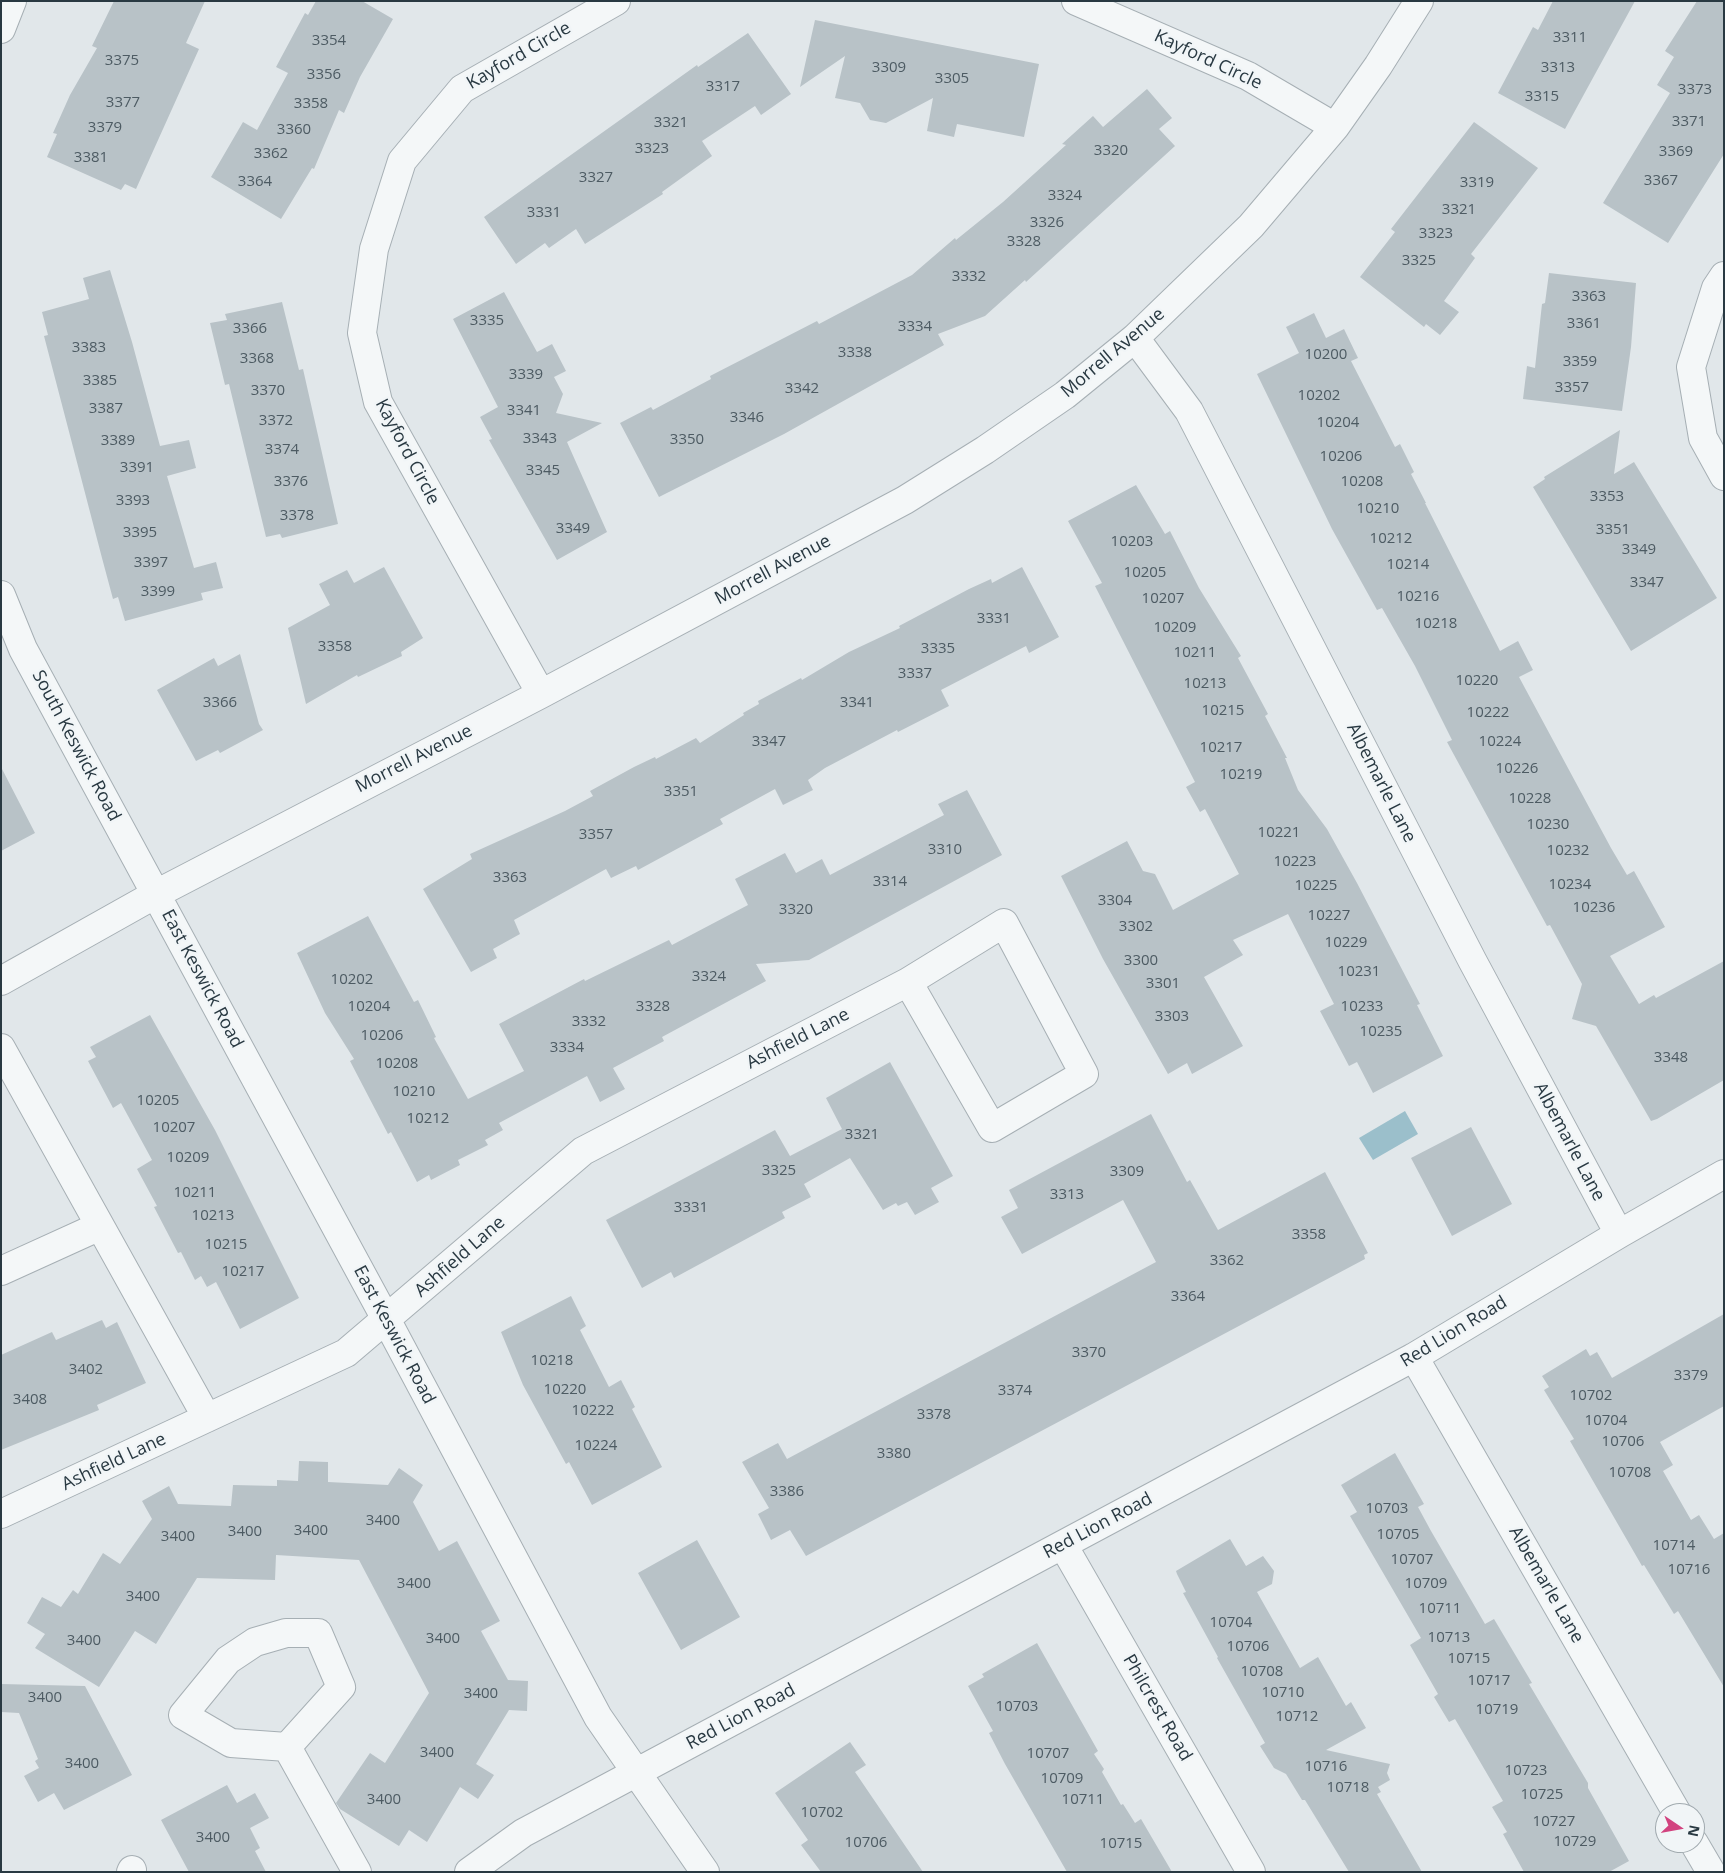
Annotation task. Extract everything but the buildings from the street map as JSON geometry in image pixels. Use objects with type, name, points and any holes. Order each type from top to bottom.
[{"type":"street","points":[[1,29],[12,1]]},
{"type":"street","name":"Kayford Circle","points":[[541,694],[378,402],[362,334],[374,249],[402,161],[462,88],[616,1]]},
{"type":"street","name":"Kayford Circle","points":[[1076,1],[1248,76],[1335,127]]},
{"type":"street","name":"Morrell Avenue","points":[[1,981],[156,894],[541,694],[905,500],[985,450],[1065,395],[1135,338],[1251,226],[1335,127],[1378,66],[1419,1]]},
{"type":"street","points":[[1724,276],[1716,288],[1691,367],[1703,438],[1724,476]]},
{"type":"street","name":"Albemarle Lane","points":[[1135,338],[1189,411],[1472,960],[1618,1234]]},
{"type":"street","name":"South Keswick Road","points":[[1,595],[23,649],[156,894]]},
{"type":"street","name":"East Keswick Road","points":[[156,894],[598,1717],[705,1872]]},
{"type":"street","name":"Ashfield Lane","points":[[1,1514],[346,1353],[387,1321],[583,1151],[908,982],[1004,923],[1084,1074],[992,1128],[908,982]]},
{"type":"street","points":[[1,1048],[207,1418]]},
{"type":"street","name":"Red Lion Road","points":[[469,1872],[522,1833],[1414,1357],[1618,1234],[1724,1174]]},
{"type":"street","points":[[1,1271],[100,1226]]},
{"type":"street","name":"Albemarle Lane","points":[[1414,1357],[1671,1803]]},
{"type":"street","name":"Philcrest Road","points":[[1063,1545],[1251,1872]]},
{"type":"street","points":[[286,1633],[318,1633],[340,1688],[287,1747],[232,1743],[183,1715],[228,1660],[255,1642],[286,1633]]},
{"type":"street","points":[[287,1747],[357,1872]]},
{"type":"street","points":[[1700,1853],[1711,1872]]},
{"type":"water","points":[[1405,1111],[1418,1134],[1373,1160],[1359,1138]]}]
